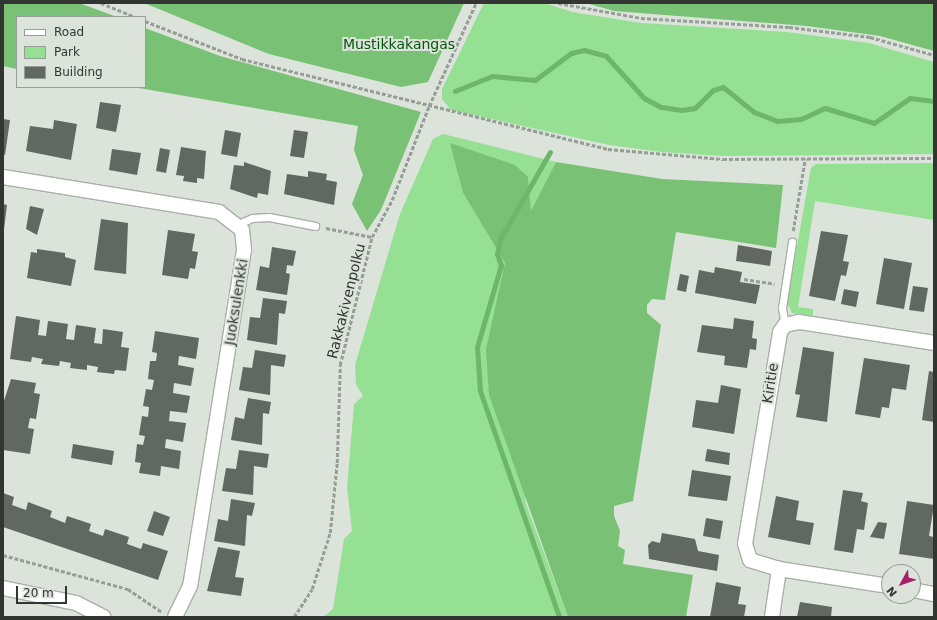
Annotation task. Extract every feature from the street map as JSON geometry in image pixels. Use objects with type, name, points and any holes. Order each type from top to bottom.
[{"type":"street","points":[[3,177],[219,212],[238,224]]},
{"type":"street","name":"Juoksulenkki","points":[[175,617],[190,586],[244,250],[244,237],[238,224]]},
{"type":"street","points":[[785,326],[799,322],[934,343]]},
{"type":"street","name":"Kiritie","points":[[780,569],[750,560],[745,544],[777,340],[785,326]]},
{"type":"street","points":[[772,617],[780,569],[881,585]]},
{"type":"street","points":[[3,588],[76,603],[104,617]]},
{"type":"street","points":[[921,592],[934,594]]},
{"type":"lane","points":[[238,224],[252,218],[269,217],[315,226]]},
{"type":"lane","points":[[785,326],[782,308],[792,242]]},
{"type":"path","points":[[100,3],[132,16]]},
{"type":"path","name":"Rakkakivenpolku","points":[[294,617],[312,589],[330,533],[337,463],[340,365],[372,237],[392,200],[429,106],[476,3]]},
{"type":"path","points":[[558,3],[641,18],[789,27],[870,37],[934,55]]},
{"type":"path","points":[[146,21],[242,59],[608,149],[723,159],[934,158]]},
{"type":"path","points":[[792,242],[805,159]]},
{"type":"path","points":[[315,226],[372,237]]},
{"type":"path","points":[[744,279],[785,285]]},
{"type":"path","points":[[3,555],[128,589],[169,617]]},
{"type":"green space","points":[[3,3],[79,3],[114,16],[16,16],[16,69],[3,66]]},
{"type":"green space","name":"Mustikkakangas","points":[[144,3],[464,3],[428,82],[401,87],[269,54]]},
{"type":"green space","points":[[484,3],[545,3],[572,12],[641,23],[787,32],[869,43],[934,62],[934,154],[723,156],[661,152],[609,145],[451,110],[442,99],[442,89]]},
{"type":"green space","points":[[586,3],[934,3],[934,51],[880,36],[807,26],[614,11]]},
{"type":"green space","points":[[146,28],[220,56],[421,112],[381,210],[367,231],[352,204],[363,175],[354,150],[358,126],[139,88],[146,88]]},
{"type":"green space","points":[[443,134],[556,162],[531,212],[528,178],[463,193],[505,263],[503,284],[526,504],[568,617],[323,617],[333,609],[344,539],[352,531],[347,488],[354,404],[363,396],[356,384],[355,365],[400,214],[433,139]]},
{"type":"green space","points":[[450,143],[515,165],[528,177],[531,211],[556,162],[662,179],[783,185],[776,248],[676,232],[665,300],[652,299],[647,305],[647,313],[661,325],[633,501],[614,506],[614,516],[620,531],[618,546],[625,550],[623,564],[693,575],[686,617],[568,617],[489,395],[486,349],[505,263],[463,193]]},
{"type":"green space","points":[[934,163],[934,220],[815,201],[798,307],[813,309],[813,316],[792,313],[787,302],[811,168],[816,164]]},
{"type":"building","points":[[100,102],[121,105],[116,132],[96,128]]},
{"type":"building","points":[[3,119],[10,120],[5,155],[3,154]]},
{"type":"building","points":[[54,120],[77,124],[71,160],[26,151],[30,126],[53,129]]},
{"type":"building","points":[[225,130],[241,133],[237,157],[221,154]]},
{"type":"building","points":[[294,130],[308,132],[304,158],[290,156]]},
{"type":"building","points":[[181,147],[206,151],[204,179],[197,178],[197,183],[183,181],[184,176],[176,175]]},
{"type":"building","points":[[160,148],[170,150],[166,173],[156,171]]},
{"type":"building","points":[[112,149],[141,153],[137,175],[109,170]]},
{"type":"building","points":[[244,162],[271,171],[268,195],[258,193],[257,198],[230,189],[234,165],[244,166]]},
{"type":"building","points":[[308,171],[327,174],[326,180],[337,182],[334,205],[284,194],[287,174],[308,177]]},
{"type":"building","points":[[3,204],[7,205],[4,229],[3,229]]},
{"type":"building","points":[[30,206],[44,209],[37,235],[26,229]]},
{"type":"building","points":[[101,219],[128,223],[126,274],[94,270]]},
{"type":"building","points":[[168,230],[195,234],[192,251],[198,252],[195,269],[190,268],[188,279],[162,275]]},
{"type":"building","points":[[821,231],[848,235],[843,261],[849,262],[846,276],[841,275],[835,301],[809,296]]},
{"type":"building","points":[[738,245],[772,251],[770,266],[736,261]]},
{"type":"building","points":[[272,247],[296,251],[293,266],[287,265],[286,273],[290,274],[287,295],[256,290],[260,266],[269,268]]},
{"type":"building","points":[[37,249],[65,253],[65,257],[76,260],[71,286],[27,278],[31,252],[37,253]]},
{"type":"building","points":[[884,258],[912,263],[904,309],[876,304]]},
{"type":"building","points":[[715,267],[742,272],[740,282],[760,285],[756,304],[695,293],[699,270],[714,273]]},
{"type":"building","points":[[680,274],[689,276],[686,292],[677,290]]},
{"type":"building","points":[[913,286],[928,288],[924,312],[909,310]]},
{"type":"building","points":[[844,289],[859,292],[856,307],[841,304]]},
{"type":"building","points":[[263,298],[287,301],[285,314],[279,313],[277,345],[247,340],[250,317],[260,318]]},
{"type":"building","points":[[16,316],[40,320],[38,335],[46,336],[48,321],[68,324],[66,339],[74,340],[76,325],[96,328],[94,343],[102,344],[103,329],[123,332],[121,347],[129,348],[126,371],[115,370],[114,374],[97,372],[98,367],[87,365],[87,370],[70,368],[71,363],[60,361],[59,366],[41,364],[43,359],[32,357],[31,362],[10,359]]},
{"type":"building","points":[[734,318],[754,321],[752,338],[757,339],[756,350],[750,349],[747,368],[724,365],[725,356],[697,352],[702,325],[733,329]]},
{"type":"building","points":[[155,331],[199,338],[196,359],[179,356],[178,365],[194,368],[191,386],[174,383],[173,393],[190,396],[187,413],[170,411],[169,421],[186,423],[183,442],[166,439],[165,448],[181,451],[179,469],[161,466],[160,476],[139,473],[141,463],[135,462],[137,444],[143,445],[145,436],[139,435],[142,416],[148,417],[149,407],[143,406],[146,389],[152,390],[154,380],[148,379],[150,361],[156,361],[157,353],[152,352]]},
{"type":"building","points":[[803,347],[834,352],[827,422],[796,417],[800,395],[795,394]]},
{"type":"building","points":[[255,350],[286,355],[284,367],[271,365],[270,395],[239,390],[243,367],[252,368]]},
{"type":"building","points":[[864,358],[910,365],[906,390],[892,388],[889,408],[882,407],[880,418],[855,414]]},
{"type":"building","points":[[929,371],[934,372],[934,422],[922,420]]},
{"type":"building","points":[[11,379],[36,383],[34,393],[40,394],[36,419],[30,418],[28,428],[34,429],[30,454],[3,450],[3,404]]},
{"type":"building","points":[[721,385],[741,389],[734,434],[692,427],[696,400],[718,403]]},
{"type":"building","points":[[248,398],[271,402],[269,414],[263,413],[262,445],[231,440],[235,417],[244,419]]},
{"type":"building","points":[[73,444],[114,451],[112,465],[71,458]]},
{"type":"building","points":[[707,449],[730,453],[729,465],[705,461]]},
{"type":"building","points":[[239,450],[269,454],[267,468],[254,466],[253,495],[222,491],[226,468],[236,469]]},
{"type":"building","points":[[692,470],[731,476],[727,501],[688,496]]},
{"type":"building","points":[[843,490],[863,493],[861,501],[868,503],[864,530],[857,529],[853,553],[834,550]]},
{"type":"building","points":[[3,493],[14,497],[12,505],[26,510],[28,502],[52,511],[50,517],[65,523],[67,516],[91,524],[89,531],[103,536],[105,529],[129,537],[127,544],[141,549],[143,543],[168,551],[158,580],[3,527]]},
{"type":"building","points":[[776,496],[799,501],[796,520],[814,523],[810,545],[768,537]]},
{"type":"building","points":[[231,499],[255,503],[252,516],[247,515],[245,546],[214,541],[218,519],[228,521]]},
{"type":"building","points":[[907,501],[934,505],[929,536],[934,537],[934,559],[899,554]]},
{"type":"building","points":[[154,511],[170,517],[163,536],[147,531]]},
{"type":"building","points":[[706,518],[723,521],[720,539],[703,536]]},
{"type":"building","points":[[878,522],[887,523],[884,539],[870,537]]},
{"type":"building","points":[[662,533],[695,539],[698,551],[719,555],[717,571],[649,559],[648,545],[652,541],[660,543]]},
{"type":"building","points":[[218,547],[240,551],[235,577],[244,578],[241,596],[207,591]]},
{"type":"building","points":[[716,582],[741,587],[738,604],[746,605],[744,617],[710,617]]},
{"type":"building","points":[[800,602],[832,607],[831,617],[797,617]]},
{"type":"waterway","points":[[455,91],[492,76],[535,80],[571,53],[584,50],[606,56],[644,98],[661,107],[682,110],[695,108],[713,90],[723,87],[754,112],[777,121],[801,119],[825,108],[874,123],[910,98],[934,101]]},
{"type":"waterway","points":[[550,152],[500,239],[497,254],[501,265],[477,347],[480,391],[559,617]]}]
